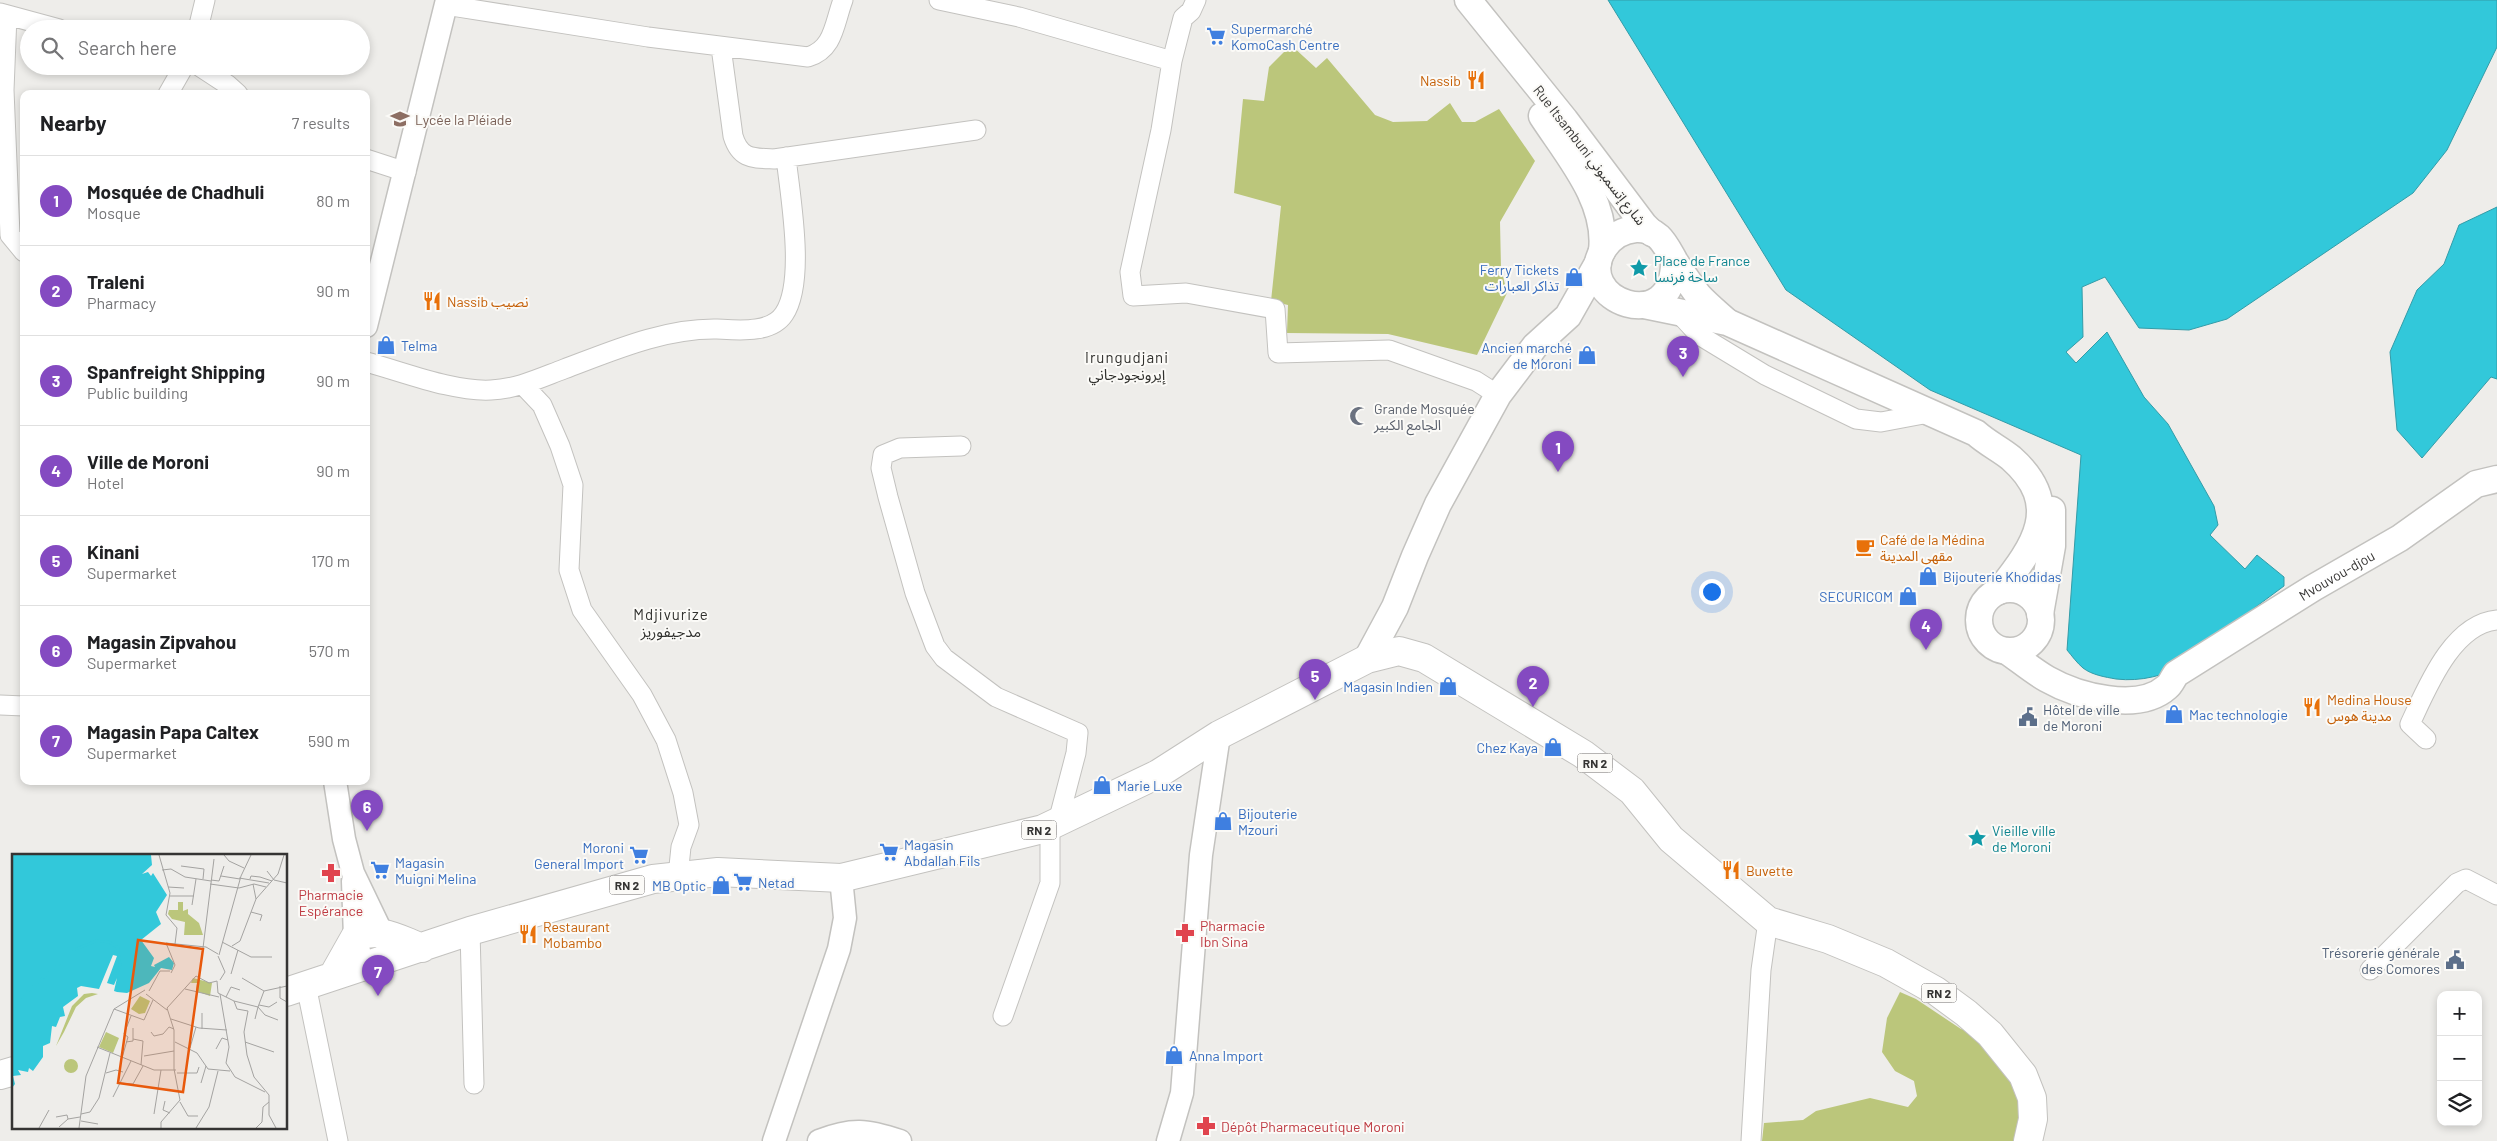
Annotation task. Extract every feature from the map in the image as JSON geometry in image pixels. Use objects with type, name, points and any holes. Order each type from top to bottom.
[{"type":"main road","name":"Rue Itsambuni شارع إتسمبوني","points":[[1468,0],[1529,78],[1565,120],[1644,225],[1652,232]]},
{"type":"main road","name":"Rue Itsambuni شارع إتسمبوني","points":[[1529,78],[1539,112],[1588,188],[1594,202],[1602,230],[1600,257]]},
{"type":"main road","points":[[1367,659],[1395,607],[1438,504],[1498,395],[1535,346],[1568,316],[1608,241],[1618,234],[1629,230],[1641,229],[1652,232],[1662,239],[1670,249],[1674,260],[1699,296],[1726,322]]},
{"type":"main road","points":[[1600,257],[1599,275],[1603,286],[1610,296],[1632,304],[1676,310],[1726,322],[1976,433],[1989,445],[2009,456],[2032,481],[2039,503],[2038,534],[2019,566],[1999,591]]},
{"type":"main road","points":[[1568,316],[1655,301],[1668,289],[1674,272],[1674,260]]},
{"type":"main road","points":[[1976,433],[1996,434],[2018,444],[2034,459],[2050,499],[2053,523],[2052,546],[2040,620],[2032,642],[2024,647],[2007,650],[1997,648],[1982,634],[1979,624],[1983,604],[1990,596],[1999,591],[2008,589],[2025,593],[2032,598],[2040,620]]},
{"type":"main road","name":"Mvouvou-djou","points":[[2040,620],[2049,658],[2061,670],[2074,677],[2122,690],[2137,688],[2161,677],[2176,674],[2313,588],[2400,538],[2476,484],[2497,479]]},
{"type":"main road","points":[[1395,607],[1409,653]]},
{"type":"main road","name":"Mvouvou-djou","points":[[2007,650],[2054,682],[2085,696],[2132,700],[2150,695],[2167,687],[2176,674]]},
{"type":"main road","name":"RN 2","points":[[296,988],[470,932],[617,888],[678,876],[718,872],[841,878],[1054,824],[1158,774],[1218,735],[1367,659],[1390,652],[1409,653],[1424,658],[1583,754],[1632,792],[1671,838],[1768,921],[1828,939],[1886,962],[1936,991],[1966,1013],[1990,1034],[2023,1075],[2032,1098],[2033,1119],[2028,1141]]},
{"type":"main road","points":[[333,976],[355,937],[369,932],[382,932],[422,948]]},
{"type":"street","points":[[200,20],[205,0]]},
{"type":"street","points":[[370,311],[406,172],[446,2],[721,47],[808,57],[820,53],[828,44],[843,0]]},
{"type":"street","points":[[940,0],[1019,17],[1172,60]]},
{"type":"street","points":[[1196,0],[1191,12],[1183,18],[1172,60],[1161,130],[1130,272],[1134,296],[1186,293],[1275,309],[1278,354],[1389,350],[1476,381],[1498,395]]},
{"type":"street","points":[[20,247],[10,235],[3,14],[25,20]]},
{"type":"street","points":[[721,47],[729,121],[736,145],[741,153],[748,156],[759,158],[786,157],[976,130]]},
{"type":"street","points":[[170,90],[179,75]]},
{"type":"street","points":[[212,75],[232,90]]},
{"type":"street","points":[[370,363],[456,387],[490,390],[523,385],[619,349],[669,334],[697,329],[756,329],[776,322],[787,308],[794,274],[794,231],[786,157]]},
{"type":"street","points":[[370,160],[406,172]]},
{"type":"street","points":[[1676,310],[1699,336],[1765,375],[1856,419],[1872,422],[1891,421],[1929,413]]},
{"type":"street","points":[[523,385],[542,405],[560,446],[573,485],[568,570],[582,610],[642,695],[666,740],[689,825],[681,846],[678,876]]},
{"type":"street","points":[[961,446],[900,448],[883,455],[881,468],[923,616],[935,646],[944,658],[996,697],[1057,726],[1078,733],[1076,753],[1054,824],[1050,883],[1002,1016]]},
{"type":"street","points":[[2426,740],[2410,724],[2436,671],[2461,638],[2484,621],[2497,620]]},
{"type":"street","points":[[0,705],[20,706]]},
{"type":"street","points":[[1168,1141],[1182,1093],[1202,855],[1218,735]]},
{"type":"street","points":[[336,785],[344,839],[353,873],[393,958]]},
{"type":"street","points":[[353,873],[355,937],[363,966]]},
{"type":"street","points":[[775,1141],[839,950],[845,918],[841,878]]},
{"type":"street","points":[[2370,970],[2457,883],[2466,879],[2497,895]]},
{"type":"street","points":[[1751,1141],[1761,970],[1768,921]]},
{"type":"street","points":[[470,932],[474,1084]]},
{"type":"street","points":[[296,988],[338,1141]]},
{"type":"street","points":[[819,1141],[842,1132],[864,1131],[900,1141]]},
{"type":"green space","points":[[1291,45],[1316,68],[1327,58],[1375,115],[1393,122],[1427,121],[1450,103],[1462,122],[1475,122],[1499,109],[1535,161],[1500,222],[1501,268],[1507,293],[1477,355],[1388,334],[1287,333],[1288,305],[1271,301],[1281,206],[1234,193],[1243,99],[1264,101],[1269,67]]},
{"type":"green space","points":[[1900,992],[1916,999],[1961,1029],[1984,1037],[2022,1082],[2022,1141],[1762,1141],[1764,1123],[1803,1120],[1816,1111],[1870,1098],[1908,1107],[1917,1096],[1914,1081],[1895,1071],[1882,1052],[1887,1018]]},
{"type":"water","points":[[1608,0],[2497,0],[2497,47],[2447,150],[2413,193],[2227,319],[2189,330],[2139,328],[2105,277],[2082,287],[2083,337],[2066,352],[2076,363],[2107,332],[2144,397],[2168,424],[2214,506],[2218,525],[2210,535],[2245,569],[2257,555],[2284,577],[2284,586],[2253,609],[2249,625],[2203,656],[2170,672],[2153,677],[2135,680],[2116,679],[2094,674],[2081,666],[2067,650],[2081,455],[1930,390],[1786,290]]},
{"type":"water","points":[[2497,207],[2497,379],[2491,377],[2422,458],[2397,430],[2390,352],[2417,290],[2444,264],[2459,225]]},
{"type":"place","name":"Supermarché KomoCash Centre","points":[[1216,36]]},
{"type":"place","name":"Nassib","points":[[1476,80]]},
{"type":"place","name":"Lycée la Pléiade","points":[[400,119]]},
{"type":"place","name":"Place de France ساحة فرنسا","points":[[1639,268]]},
{"type":"place","name":"Ferry Tickets تذاكر العبارات","points":[[1574,277]]},
{"type":"place","name":"Nassib نصيب","points":[[432,301]]},
{"type":"place","name":"Telma","points":[[386,345]]},
{"type":"place","name":"Ancien marché de Moroni","points":[[1587,355]]},
{"type":"place","name":"Spanfreight Shipping","points":[[1683,377]]},
{"type":"place","name":"Grande Mosquée الجامع الكبير","points":[[1359,416]]},
{"type":"place","name":"Mosquée de Chadhuli","points":[[1558,472]]},
{"type":"place","name":"Café de la Médina مقهى المدينة","points":[[1865,547]]},
{"type":"place","name":"Bijouterie Khodidas","points":[[1928,576]]},
{"type":"place","name":"SECURICOM","points":[[1908,596]]},
{"type":"place","name":"Ville de Moroni","points":[[1926,650]]},
{"type":"place","name":"Magasin Indien","points":[[1448,686]]},
{"type":"place","name":"Kinani","points":[[1315,700]]},
{"type":"place","name":"Traleni","points":[[1533,707]]},
{"type":"place","name":"Medina House مدينة هوس","points":[[2312,707]]},
{"type":"place","name":"Mac technologie","points":[[2174,714]]},
{"type":"place","name":"Hôtel de ville de Moroni","points":[[2028,717]]},
{"type":"place","name":"Chez Kaya","points":[[1553,747]]},
{"type":"place","name":"Marie Luxe","points":[[1102,785]]},
{"type":"place","name":"Bijouterie Mzouri","points":[[1223,821]]},
{"type":"place","name":"Magasin Zipvahou","points":[[367,831]]},
{"type":"place","name":"Vieille ville de Moroni","points":[[1977,838]]},
{"type":"place","name":"Magasin Abdallah Fils","points":[[889,852]]},
{"type":"place","name":"Moroni General Import","points":[[639,855]]},
{"type":"place","name":"Magasin Muigni Melina","points":[[380,870]]},
{"type":"place","name":"Buvette","points":[[1731,870]]},
{"type":"place","name":"Pharmacie Espérance","points":[[331,873]]},
{"type":"place","name":"Netad","points":[[743,882]]},
{"type":"place","name":"MB Optic","points":[[721,885]]},
{"type":"place","name":"Pharmacie Ibn Sina","points":[[1185,933]]},
{"type":"place","name":"Restaurant Mobambo","points":[[528,934]]},
{"type":"place","name":"Trésorerie générale des Comores","points":[[2455,960]]},
{"type":"place","name":"Magasin Papa Caltex","points":[[378,996]]},
{"type":"place","name":"Anna Import","points":[[1174,1055]]},
{"type":"place","name":"Dépôt Pharmaceutique Moroni","points":[[1206,1126]]},
{"type":"district","name":"Irungudjani إيرونجودجاني","points":[[1127,366]]},
{"type":"district","name":"Mdjivurize مدجيفوريز","points":[[671,622]]}]
